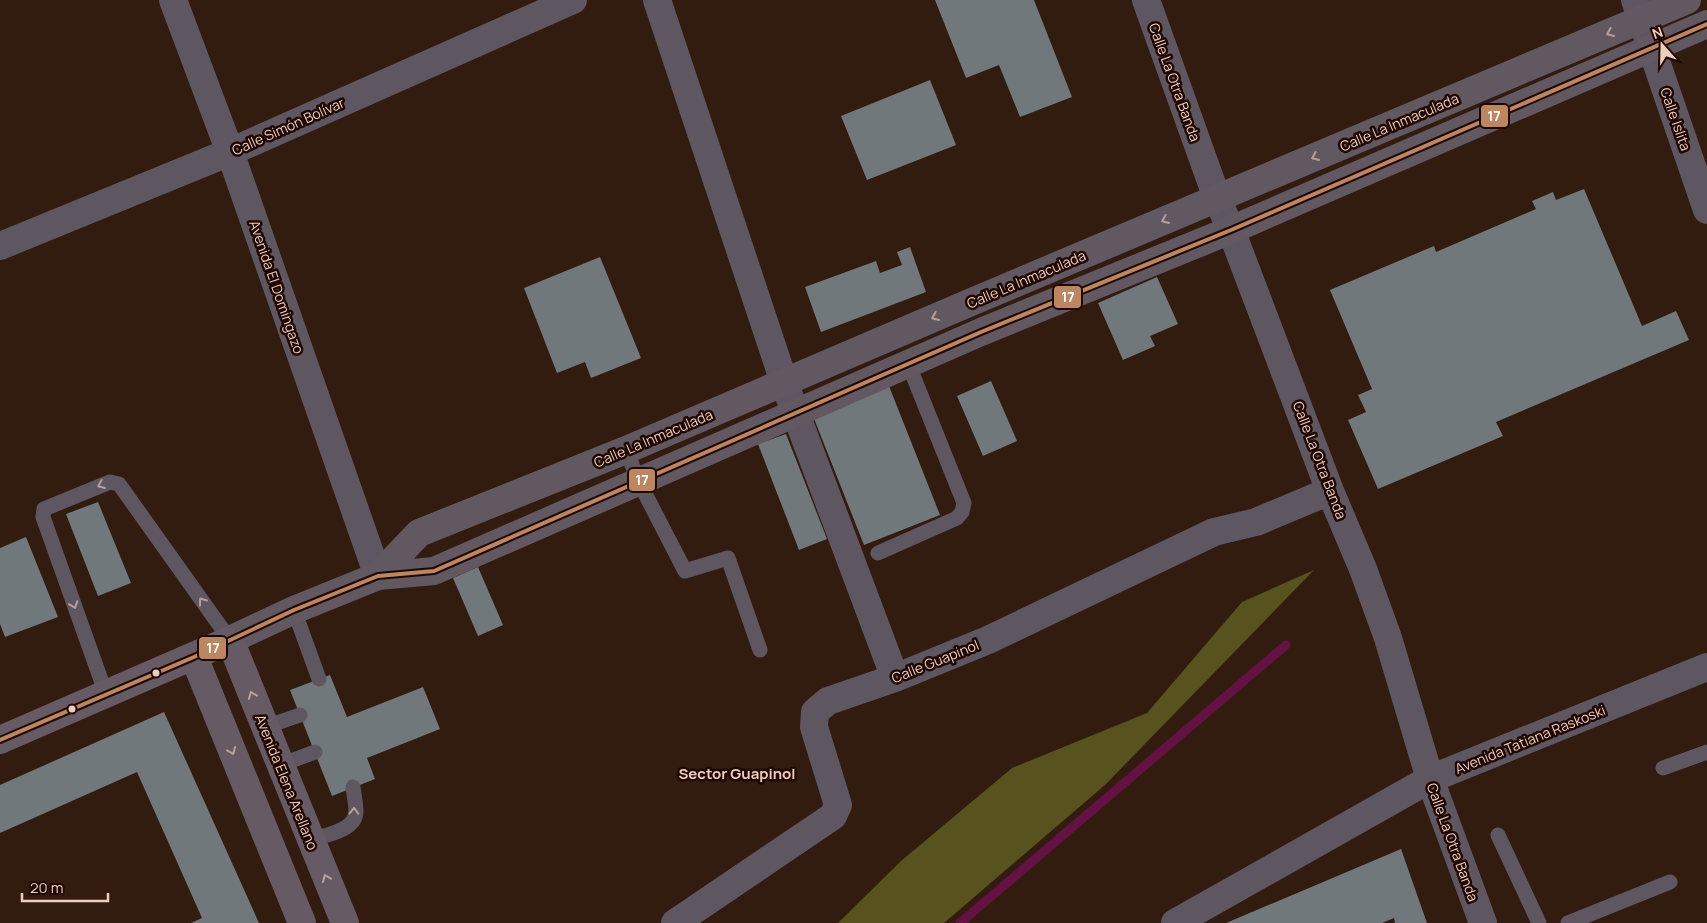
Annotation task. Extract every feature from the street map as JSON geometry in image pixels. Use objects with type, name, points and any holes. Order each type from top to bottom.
[{"type":"highway","points":[[0,740],[230,640]]},
{"type":"highway","name":"Avenida Elena Arellano","points":[[230,640],[345,923]]},
{"type":"highway","points":[[194,657],[302,923]]},
{"type":"main road","name":"Calle La Inmaculada","points":[[378,576],[419,533],[626,450],[1524,69],[1638,10],[1687,0]]},
{"type":"main road","name":"Calle La Inmaculada","points":[[230,640],[294,610],[378,576],[434,571],[908,363],[1231,230],[1707,24]]},
{"type":"main road","points":[[1524,69],[1536,97]]},
{"type":"main road","points":[[969,303],[981,332]]},
{"type":"street","name":"Avenida El Domingazo","points":[[173,0],[230,152],[378,576]]},
{"type":"street","name":"Calle Simón Bolívar","points":[[0,246],[230,152],[573,0]]},
{"type":"street","points":[[657,0],[784,382],[895,678]]},
{"type":"street","name":"Calle La Otra Banda","points":[[1146,0],[1217,198],[1231,230],[1330,491],[1363,569],[1388,638],[1430,779],[1483,923]]},
{"type":"street","name":"Calle Islita","points":[[1638,10],[1707,210]]},
{"type":"street","name":"Calle Guapinol","points":[[675,923],[833,816],[838,805],[814,727],[814,712],[828,701],[895,678],[988,640],[1214,532],[1256,522],[1330,491]]},
{"type":"street","name":"Avenida Tatiana Raskoski","points":[[1176,923],[1430,779],[1707,667]]},
{"type":"lane","points":[[878,552],[957,518],[962,512],[964,503],[908,363]]},
{"type":"lane","points":[[626,450],[639,482],[685,571],[728,558],[760,650]]},
{"type":"lane","points":[[106,694],[43,517],[44,509],[110,482],[118,484],[230,640]]},
{"type":"lane","points":[[294,610],[319,679]]},
{"type":"lane","points":[[265,727],[300,715]]},
{"type":"lane","points":[[280,765],[315,752]]},
{"type":"lane","points":[[1663,768],[1707,752]]},
{"type":"lane","points":[[310,840],[348,827],[354,822],[356,813],[353,787]]},
{"type":"lane","points":[[1498,835],[1539,923]]},
{"type":"lane","points":[[1568,923],[1603,916],[1670,882]]},
{"type":"shaded area","points":[[1314,570],[1105,785],[944,923],[838,923],[901,861],[1012,768],[1147,713],[1242,602]]},
{"type":"building","points":[[935,0],[1034,0],[1072,97],[1020,117],[999,65],[966,78]]},
{"type":"building","points":[[930,80],[956,145],[867,180],[841,116]]},
{"type":"building","points":[[1584,189],[1642,326],[1676,311],[1689,340],[1496,422],[1503,436],[1378,489],[1348,420],[1366,412],[1358,395],[1372,389],[1330,290],[1434,246],[1436,252],[1536,209],[1532,201],[1553,192],[1556,200]]},
{"type":"building","points":[[910,247],[926,292],[821,332],[805,287],[876,261],[880,273],[902,265],[897,252]]},
{"type":"building","points":[[600,257],[641,358],[591,378],[585,362],[557,373],[524,288]]},
{"type":"building","points":[[1157,277],[1178,324],[1150,336],[1155,346],[1123,360],[1098,303]]},
{"type":"building","points":[[991,381],[1017,441],[983,456],[957,396]]},
{"type":"building","points":[[889,386],[940,515],[864,545],[813,416]]},
{"type":"building","points":[[786,434],[827,539],[799,550],[758,444]]},
{"type":"building","points":[[98,502],[131,583],[98,596],[66,514]]},
{"type":"building","points":[[26,537],[58,617],[5,637],[0,624],[0,548]]},
{"type":"building","points":[[478,567],[503,625],[478,636],[453,578]]},
{"type":"building","points":[[330,675],[347,717],[423,687],[440,729],[367,758],[375,779],[332,796],[290,690]]},
{"type":"building","points":[[164,712],[259,923],[191,923],[202,918],[137,772],[0,833],[0,785]]},
{"type":"building","points":[[1401,849],[1427,923],[1395,923],[1394,918],[1382,923],[1226,923]]},
{"type":"waterway","points":[[960,923],[1286,645]]},
{"type":"transit line","name":"17","points":[[0,740],[194,657],[294,610],[378,576],[434,571],[981,332],[1231,230],[1707,24]]},
{"type":"district","name":"Sector Guapinol","points":[[737,773]]}]
